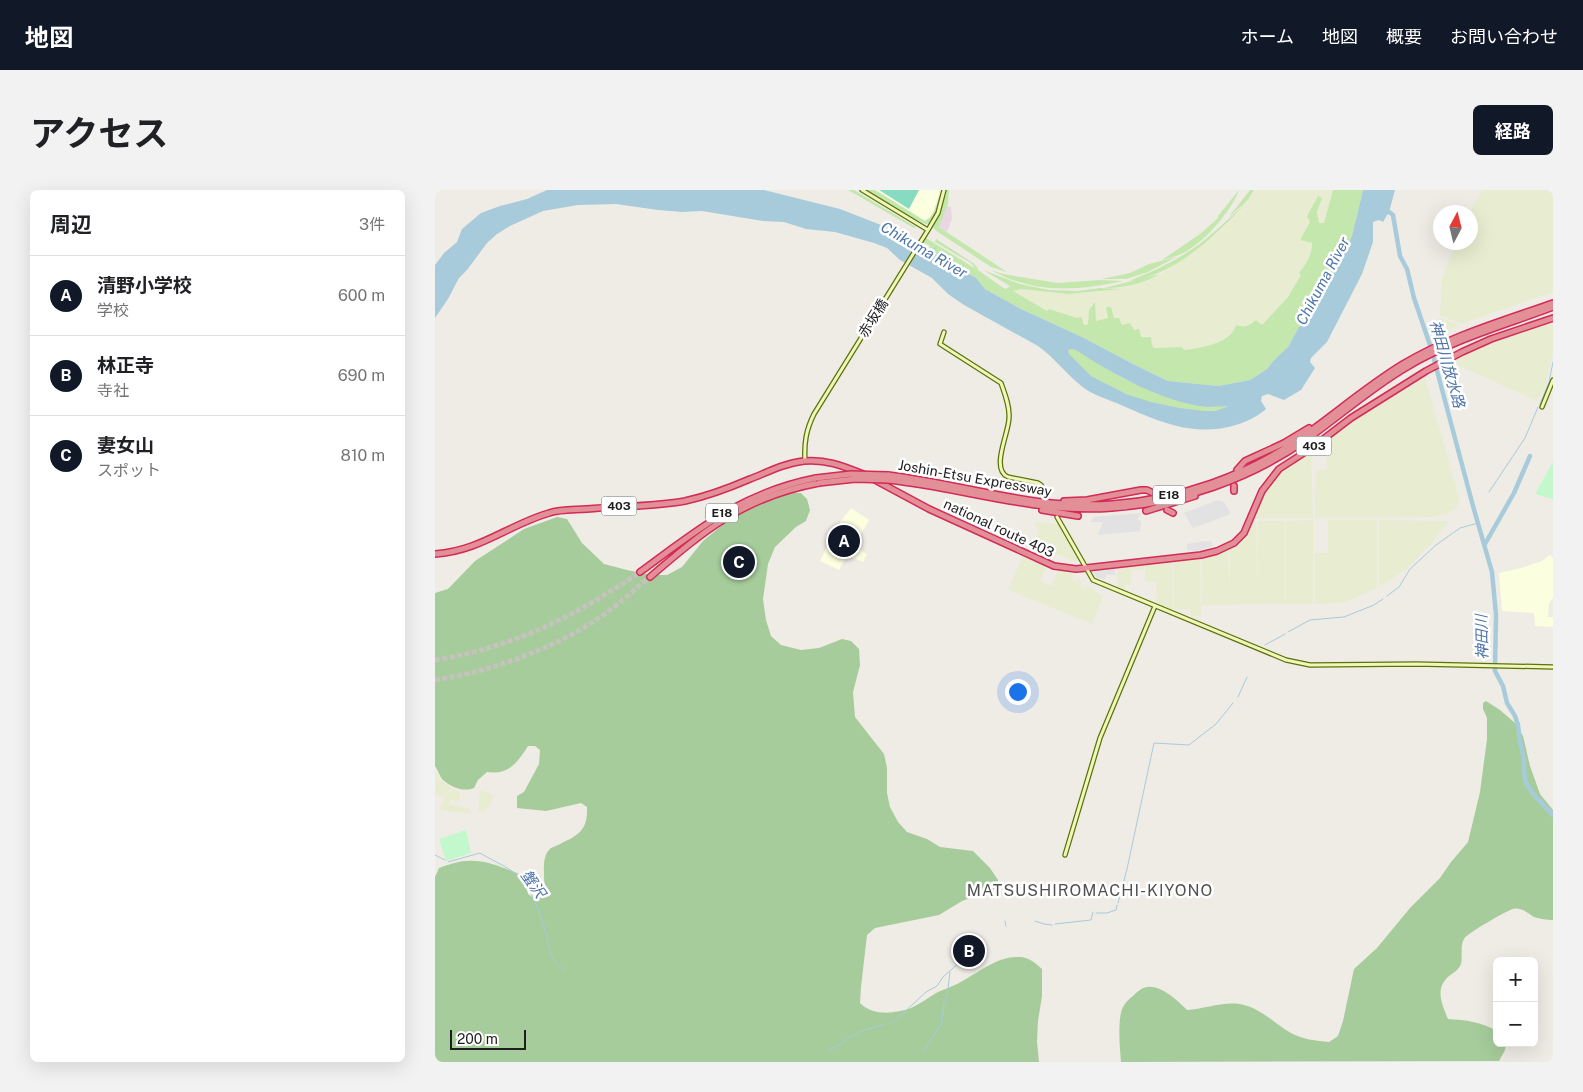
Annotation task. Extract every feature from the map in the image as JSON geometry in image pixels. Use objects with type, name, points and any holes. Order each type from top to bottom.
[{"type":"highway","name":"Joshin-Etsu Expressway","points":[[640,572],[705,524],[737,505],[779,487],[851,474],[930,481],[1011,498],[1061,504],[1096,505],[1138,501],[1189,490],[1241,472],[1279,452],[1312,430],[1364,390],[1416,359],[1444,345],[1553,303]]},
{"type":"highway","name":"Joshin-Etsu Expressway","points":[[1444,345],[1553,308]]},
{"type":"highway","name":"national route 403","points":[[435,554],[478,544],[528,519],[552,512],[661,504],[687,500],[719,491],[795,462],[823,461],[873,478],[929,509],[1054,566],[1086,568],[1201,556],[1234,543],[1244,533],[1262,491],[1279,468],[1313,447],[1351,418],[1426,371],[1491,337],[1553,318]]},
{"type":"highway","name":"Joshin-Etsu Expressway","points":[[888,478],[1008,502],[1053,508],[1111,508],[1178,498],[1244,475],[1281,456],[1416,359]]},
{"type":"highway","points":[[1237,470],[1245,461],[1300,434],[1364,390]]},
{"type":"highway","points":[[1146,511],[1197,496],[1244,475]]},
{"type":"highway","name":"Joshin-Etsu Expressway","points":[[650,577],[701,534],[734,512],[776,494],[817,481]]},
{"type":"highway","points":[[1011,498],[1076,501],[1141,490],[1147,490],[1155,494]]},
{"type":"highway","points":[[977,496],[1078,516]]},
{"type":"highway","points":[[1167,510],[1173,513]]},
{"type":"street","points":[[862,190],[927,231]]},
{"type":"street","name":"赤坂橋","points":[[805,461],[807,426],[938,213],[944,190]]},
{"type":"street","points":[[944,332],[940,344],[1001,383],[1010,416],[1000,459],[1001,472],[1008,477],[1038,483],[1047,497]]},
{"type":"street","points":[[1542,407],[1553,380]]},
{"type":"street","points":[[1057,517],[1093,580],[1259,650],[1300,664],[1553,667]]},
{"type":"street","points":[[1065,855],[1100,738],[1155,606]]},
{"type":"shaded area","points":[[876,190],[940,190],[933,214],[924,220]]},
{"type":"shaded area","points":[[1255,190],[1333,190],[1324,223],[1319,223],[1317,212],[1322,198],[1318,196],[1307,216],[1310,222],[1312,248],[1308,261],[1299,273],[1302,275],[1288,297],[1262,326],[1235,329],[1214,345],[1184,350],[1182,347],[1154,348],[1149,336],[1141,337],[1134,330],[1121,325],[1106,307],[1108,318],[1095,321],[1094,303],[1089,310],[1088,324],[1086,325],[1083,324],[1081,317],[1077,318],[1047,311],[1012,291],[1021,289],[1065,294],[1100,292],[1127,286],[1159,275],[1219,232],[1248,202]]},
{"type":"shaded area","points":[[1482,190],[1553,190],[1553,292],[1461,324],[1440,315],[1442,278],[1454,250],[1478,250],[1478,205],[1474,205]]},
{"type":"shaded area","points":[[946,206],[951,207],[952,219],[947,232],[938,226]]},
{"type":"shaded area","points":[[1439,317],[1458,325],[1458,326],[1439,333]]},
{"type":"shaded area","points":[[1550,324],[1553,325],[1553,354],[1545,387],[1537,401],[1453,363],[1461,356],[1480,346]]},
{"type":"shaded area","points":[[1425,378],[1460,501],[1456,508],[1447,514],[1433,517],[1315,518],[1315,470],[1327,469],[1325,441],[1345,426]]},
{"type":"shaded area","points":[[1311,452],[1313,518],[1256,518],[1263,493],[1273,478],[1293,461]]},
{"type":"shaded area","points":[[1218,500],[1224,502],[1231,514],[1193,528],[1184,513]]},
{"type":"shaded area","points":[[851,508],[869,520],[854,546],[867,554],[863,562],[847,555],[839,570],[820,561],[836,527]]},
{"type":"shaded area","points":[[1141,513],[1137,520],[1141,521],[1140,531],[1098,535],[1103,522],[1090,522],[1094,517]]},
{"type":"shaded area","points":[[1313,520],[1313,604],[1286,604],[1286,521]]},
{"type":"shaded area","points":[[1328,520],[1377,521],[1377,588],[1343,603],[1315,604],[1315,553],[1328,553]]},
{"type":"shaded area","points":[[1379,520],[1449,521],[1407,569],[1379,587]]},
{"type":"shaded area","points":[[1254,521],[1256,521],[1258,596],[1258,521],[1285,521],[1285,604],[1202,605],[1202,558],[1228,549],[1230,599],[1230,548],[1242,539]]},
{"type":"shaded area","points":[[1034,522],[1058,524],[1078,558],[1076,562],[1055,553],[1050,561],[1027,551],[1029,547],[1027,545],[1039,534]]},
{"type":"shaded area","points":[[1211,541],[1213,546],[1196,551],[1187,550],[1187,544]]},
{"type":"shaded area","points":[[1550,555],[1553,558],[1553,598],[1549,603],[1548,617],[1553,617],[1553,627],[1535,626],[1534,613],[1502,611],[1499,573],[1542,561]]},
{"type":"shaded area","points":[[1023,556],[1046,567],[1040,581],[1052,586],[1058,569],[1074,574],[1072,580],[1077,582],[1078,579],[1083,581],[1080,586],[1085,589],[1087,586],[1103,597],[1092,624],[1008,590]]},
{"type":"shaded area","points":[[1200,559],[1201,616],[1191,616],[1190,610],[1174,609],[1173,562]]},
{"type":"shaded area","points":[[1172,562],[1173,613],[1157,606],[1156,582],[1145,581],[1145,565]]},
{"type":"shaded area","points":[[1144,565],[1144,570],[1131,570],[1131,585],[1125,585],[1124,592],[1117,589],[1117,569]]},
{"type":"shaded area","points":[[1115,569],[1115,575],[1106,575],[1105,579],[1096,577],[1094,574],[1094,572]]},
{"type":"shaded area","points":[[435,772],[439,775],[438,779],[452,788],[443,797],[435,795]]},
{"type":"shaded area","points":[[453,789],[461,793],[459,801],[450,800],[449,805],[470,808],[470,813],[440,809],[445,796]]},
{"type":"shaded area","points":[[480,790],[494,797],[485,812],[478,811]]},
{"type":"green space","points":[[848,190],[854,190],[916,227],[914,228]]},
{"type":"green space","points":[[867,190],[875,190],[925,221],[932,215],[943,190],[931,224],[925,224],[901,212]]},
{"type":"green space","points":[[879,190],[919,190],[909,209]]},
{"type":"green space","points":[[946,190],[949,190],[948,204],[939,227],[1007,272],[991,267],[935,230],[933,227]]},
{"type":"green space","points":[[1239,190],[1230,208],[1207,235],[1181,254],[1162,260],[1200,234],[1218,218]]},
{"type":"green space","points":[[1250,190],[1254,190],[1248,200],[1228,218]]},
{"type":"green space","points":[[1333,190],[1363,190],[1352,236],[1336,269],[1326,282],[1307,319],[1299,327],[1288,347],[1267,369],[1250,380],[1218,386],[1168,381],[1137,366],[1082,337],[1021,309],[985,289],[976,278],[928,250],[930,246],[923,242],[926,238],[976,269],[971,263],[935,242],[936,239],[973,263],[978,270],[1006,289],[1010,286],[983,270],[1020,284],[1049,290],[1121,289],[1068,294],[1021,289],[1013,291],[1047,311],[1049,309],[1077,318],[1082,317],[1083,324],[1086,325],[1088,324],[1089,310],[1095,302],[1096,321],[1108,318],[1106,307],[1111,307],[1114,318],[1119,318],[1122,325],[1130,323],[1134,330],[1139,329],[1141,337],[1151,337],[1154,348],[1182,347],[1184,350],[1221,341],[1228,337],[1236,325],[1247,326],[1256,320],[1262,325],[1288,297],[1301,275],[1299,273],[1308,260],[1312,248],[1312,243],[1300,240],[1310,222],[1307,216],[1318,196],[1322,198],[1317,212],[1319,223],[1324,223]]},
{"type":"green space","points":[[1247,202],[1223,227],[1194,252],[1162,271],[1146,278],[1129,281],[1160,268],[1189,251],[1207,238]]},
{"type":"green space","points":[[1176,257],[1148,272],[1126,279],[1101,279],[1130,273],[1149,264]]},
{"type":"green space","points":[[991,270],[1003,274],[1058,283],[1099,280],[1123,281],[1089,287],[1040,287],[1007,278]]},
{"type":"green space","points":[[1160,274],[1132,285],[1104,288]]},
{"type":"green space","points":[[1070,349],[1076,350],[1122,378],[1156,393],[1186,403],[1206,407],[1232,405],[1215,411],[1200,411],[1149,402],[1116,390],[1091,376],[1068,354]]},
{"type":"green space","points":[[1553,462],[1553,499],[1535,494]]},
{"type":"green space","points":[[788,493],[801,493],[807,499],[810,510],[806,521],[796,527],[775,547],[768,564],[763,599],[766,620],[771,636],[781,645],[801,650],[819,648],[842,639],[851,641],[859,649],[860,665],[853,692],[855,717],[884,754],[887,768],[887,793],[890,807],[898,822],[907,832],[927,839],[940,847],[973,851],[990,868],[998,880],[998,888],[962,901],[939,915],[875,928],[867,935],[860,1003],[877,1012],[884,1013],[904,1010],[998,961],[1012,957],[1026,958],[1042,969],[1042,996],[1037,1042],[1039,1062],[435,1062],[435,877],[439,868],[465,861],[480,861],[493,864],[524,876],[528,894],[537,900],[544,895],[546,854],[551,848],[572,838],[581,831],[586,821],[587,807],[581,803],[546,811],[517,808],[517,796],[524,792],[539,764],[540,750],[535,746],[528,746],[520,758],[507,770],[487,772],[478,780],[474,788],[466,790],[458,788],[442,779],[435,766],[435,593],[448,589],[475,561],[524,529],[557,517],[567,519],[582,543],[604,564],[651,575],[667,575],[682,567],[703,541],[731,518],[750,507]]},
{"type":"green space","points":[[1486,701],[1515,723],[1523,736],[1530,766],[1540,794],[1553,810],[1553,920],[1534,917],[1519,909],[1513,909],[1472,932],[1464,939],[1460,966],[1446,979],[1441,988],[1441,999],[1448,1019],[1473,1022],[1493,1029],[1493,1047],[1505,1047],[1499,1061],[1121,1062],[1119,1034],[1121,1012],[1129,999],[1139,990],[1147,987],[1158,988],[1174,998],[1187,1010],[1223,1004],[1244,1005],[1257,1010],[1299,1037],[1329,1042],[1338,1036],[1354,969],[1377,948],[1410,908],[1440,878],[1468,842],[1480,792],[1487,739],[1487,718],[1483,709],[1483,703]]},
{"type":"green space","points":[[466,830],[471,853],[446,861],[439,839]]},
{"type":"water","name":"Chikuma River","points":[[547,190],[764,190],[840,209],[894,230],[976,278],[985,289],[1021,309],[1082,337],[1168,381],[1218,386],[1250,380],[1267,369],[1288,347],[1299,327],[1307,319],[1326,282],[1336,269],[1352,236],[1363,190],[1395,190],[1389,212],[1383,222],[1379,220],[1373,222],[1373,242],[1362,274],[1327,342],[1311,358],[1310,362],[1315,368],[1301,390],[1284,400],[1268,394],[1262,396],[1261,401],[1266,409],[1256,417],[1236,425],[1205,430],[1191,429],[1162,422],[1100,397],[1078,383],[1038,346],[964,305],[948,294],[932,278],[900,260],[887,248],[835,232],[806,229],[784,222],[763,221],[702,211],[682,212],[616,204],[578,205],[543,211],[510,226],[487,243],[459,278],[435,318],[435,265],[444,253],[457,242],[462,229],[481,213],[527,199]],"holes":[[[1070,349],[1076,350],[1138,386],[1155,393],[1206,407],[1229,406],[1215,411],[1204,411],[1151,402],[1126,394],[1091,376],[1069,354],[1068,351]]]},
{"type":"waterway","name":"神田川放水路","points":[[1384,208],[1393,215],[1400,256],[1407,269],[1414,298],[1431,348],[1492,572],[1496,615],[1495,671],[1518,725],[1526,783],[1534,795],[1553,815]]},
{"type":"waterway","name":"Chikuma River","points":[[932,253],[936,247]]},
{"type":"waterway","points":[[1540,404],[1549,382],[1553,362]]},
{"type":"waterway","points":[[1489,492],[1525,438],[1538,407]]},
{"type":"waterway","name":"神田川","points":[[1485,544],[1514,493],[1530,456]]},
{"type":"waterway","points":[[1387,596],[1399,587],[1410,569],[1436,545],[1460,528],[1478,523]]},
{"type":"waterway","points":[[1288,632],[1310,620],[1344,617],[1374,605],[1383,599]]},
{"type":"waterway","points":[[1265,645],[1285,634]]},
{"type":"waterway","points":[[1238,697],[1247,677]]},
{"type":"waterway","points":[[1118,903],[1154,743],[1189,745],[1216,724],[1233,703]]},
{"type":"waterway","name":"蟹沢","points":[[448,862],[480,853],[521,878],[536,904],[550,951],[556,962],[565,971]]},
{"type":"waterway","name":"蟹沢","points":[[435,855],[445,860]]},
{"type":"waterway","points":[[1096,913],[1107,913],[1116,910],[1117,905]]},
{"type":"waterway","points":[[1055,924],[1091,920],[1093,912]]},
{"type":"waterway","points":[[1005,921],[1006,926]]},
{"type":"waterway","points":[[1035,921],[1052,925]]},
{"type":"waterway","points":[[889,1023],[897,1019],[926,992],[937,986],[943,977],[961,961],[968,942]]},
{"type":"waterway","points":[[923,1052],[942,1023],[950,972]]},
{"type":"waterway","points":[[828,1050],[857,1033],[885,1024]]},
{"type":"tunnel","points":[[435,660],[491,647],[542,628],[592,603],[640,572]]},
{"type":"tunnel","points":[[435,680],[479,671],[522,657],[563,639],[602,616],[650,577]]},
{"type":"place","name":"清野小学校","points":[[844,541]]},
{"type":"place","name":"妻女山","points":[[739,562]]},
{"type":"place","name":"林正寺","points":[[969,951]]},
{"type":"district","name":"MATSUSHIROMACHI-KIYONO","points":[[1090,890]]}]
